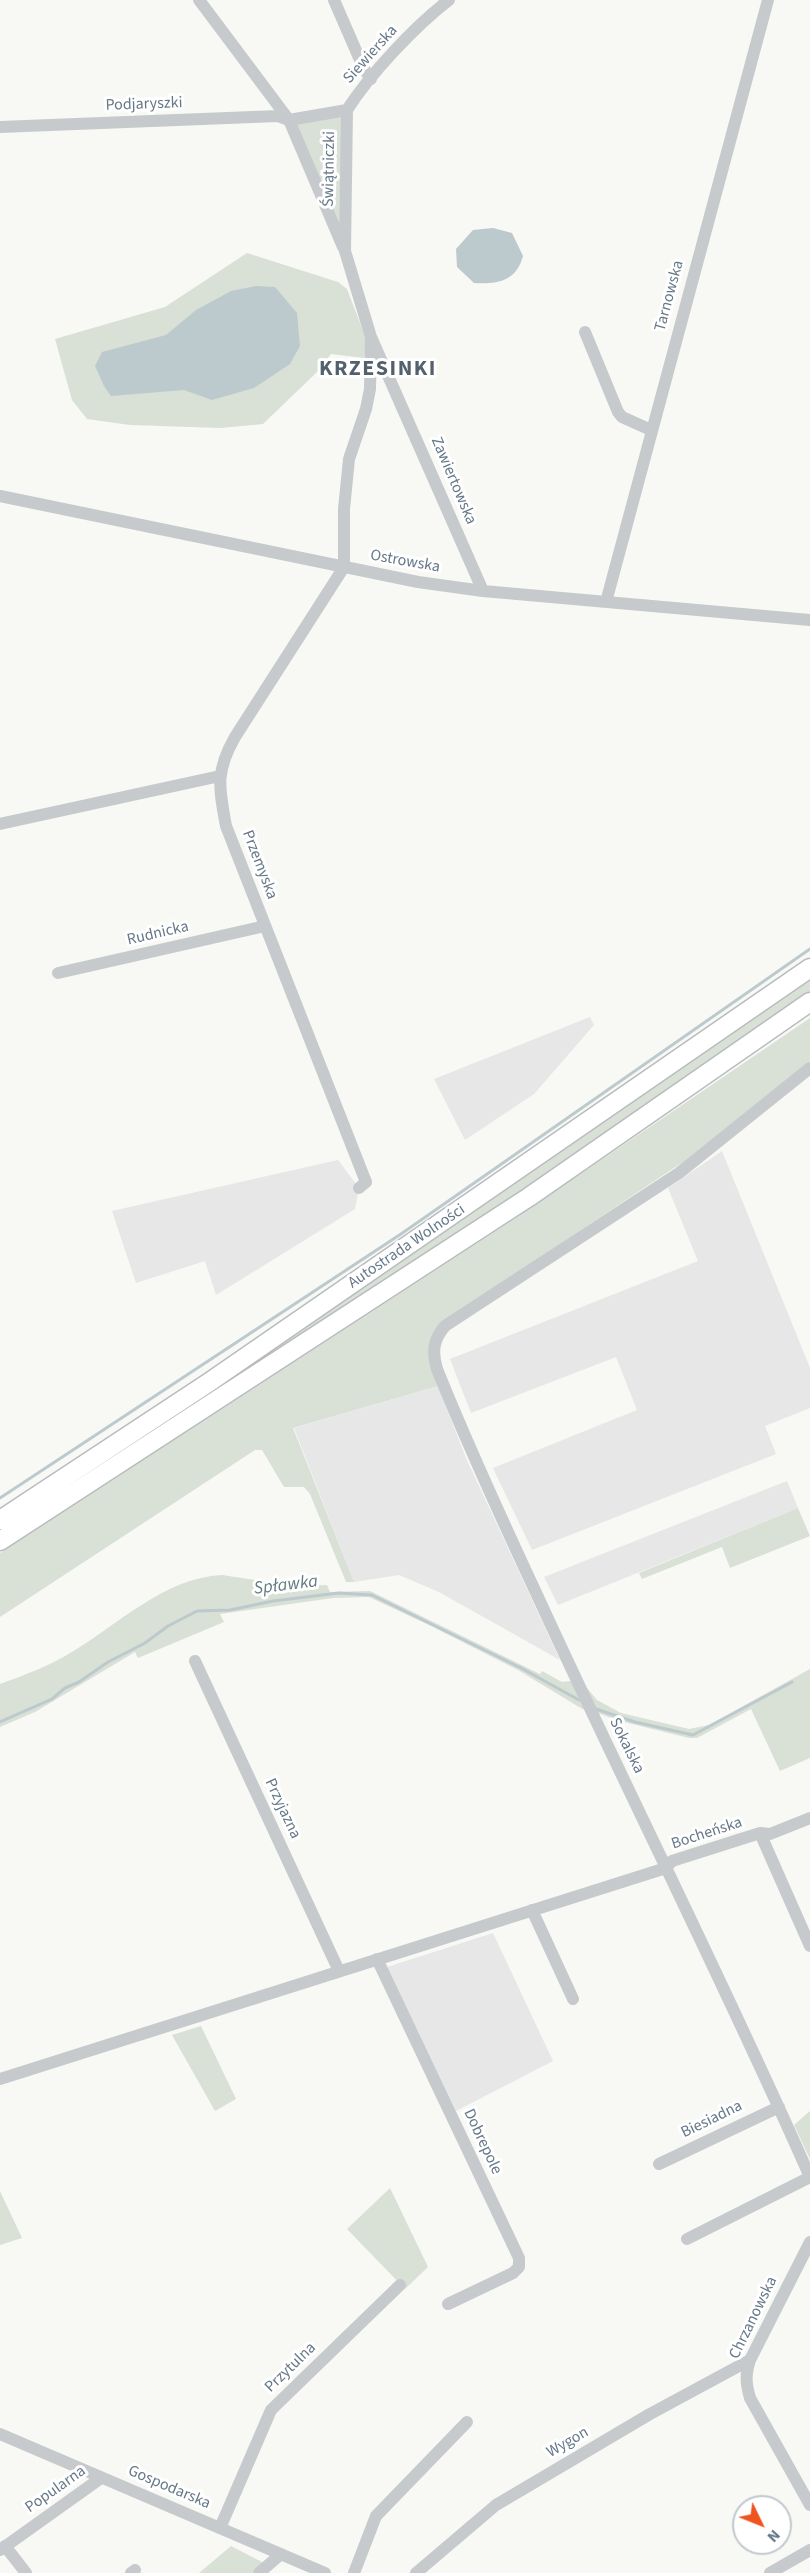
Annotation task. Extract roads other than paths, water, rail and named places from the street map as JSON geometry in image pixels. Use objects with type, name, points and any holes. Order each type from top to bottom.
[{"type":"highway","name":"Autostrada Wolności","points":[[0,1520],[218,1377],[810,968]]},
{"type":"highway","name":"Autostrada Wolności","points":[[0,1541],[530,1197],[810,1002]]},
{"type":"street","name":"Świątniczki","points":[[199,0],[289,120],[345,251],[371,337],[393,384]]},
{"type":"street","points":[[334,0],[364,69],[371,79]]},
{"type":"street","name":"Siewierska","points":[[347,110],[371,79],[436,10],[449,0]]},
{"type":"street","name":"Tarnowska","points":[[606,602],[768,0]]},
{"type":"street","name":"Świątniczki","points":[[289,120],[347,110],[345,251]]},
{"type":"street","name":"Podjaryszki","points":[[0,127],[278,116],[289,120]]},
{"type":"street","points":[[585,332],[618,412],[622,417],[651,430]]},
{"type":"street","name":"Świątniczki","points":[[344,567],[344,509],[349,459],[370,389],[371,337]]},
{"type":"street","points":[[370,389],[384,382],[393,384]]},
{"type":"street","name":"Zawiertowska","points":[[393,384],[483,591]]},
{"type":"street","name":"Ostrowska","points":[[0,496],[418,582],[483,591],[810,620]]},
{"type":"street","name":"Przemyska","points":[[344,567],[235,737],[224,757],[218,786],[226,826],[366,1182],[359,1188]]},
{"type":"street","points":[[0,824],[220,776]]},
{"type":"street","name":"Rudnicka","points":[[58,974],[265,926]]},
{"type":"street","name":"Sokalska","points":[[810,1068],[679,1173],[445,1326],[437,1335],[434,1356],[442,1380],[527,1573],[810,2177]]},
{"type":"street","name":"Przyjazna","points":[[195,1661],[339,1971]]},
{"type":"street","name":"Bocheńska","points":[[666,1868],[672,1861],[760,1833],[770,1834],[810,1818]]},
{"type":"street","name":"Bocheńska","points":[[760,1833],[810,1946]]},
{"type":"street","points":[[0,2079],[666,1868]]},
{"type":"street","points":[[532,1910],[573,1999]]},
{"type":"street","name":"Dobrepole","points":[[377,1959],[519,2259],[519,2267],[513,2273],[448,2304]]},
{"type":"street","name":"Biesiadna","points":[[659,2164],[779,2107]]},
{"type":"street","points":[[687,2239],[810,2177]]},
{"type":"street","name":"Chrzanowska","points":[[810,2242],[750,2360],[746,2385],[750,2398],[810,2505]]},
{"type":"street","name":"Przytulna","points":[[220,2528],[271,2410],[400,2285]]},
{"type":"street","name":"Wygon","points":[[416,2573],[481,2516],[502,2501],[650,2414],[750,2360]]},
{"type":"street","points":[[354,2573],[376,2516],[467,2422]]},
{"type":"street","name":"Gospodarska","points":[[0,2434],[325,2573]]},
{"type":"street","name":"Popularna","points":[[3,2548],[101,2478]]},
{"type":"street","points":[[3,2548],[26,2573]]},
{"type":"street","points":[[770,2573],[810,2550]]},
{"type":"street","points":[[259,2573],[281,2554]]},
{"type":"waterway","points":[[0,1498],[401,1234],[810,949]]},
{"type":"waterway","name":"Spławka","points":[[0,1722],[52,1699],[65,1688],[79,1682],[108,1662],[145,1643],[168,1626],[197,1611],[230,1610],[273,1601],[339,1593],[372,1595],[521,1668],[579,1700]]},
{"type":"waterway","name":"Spławka","points":[[596,1709],[635,1722],[693,1735],[792,1682]]},
{"type":"district","name":"KRZESINKI","points":[[378,370]]}]
